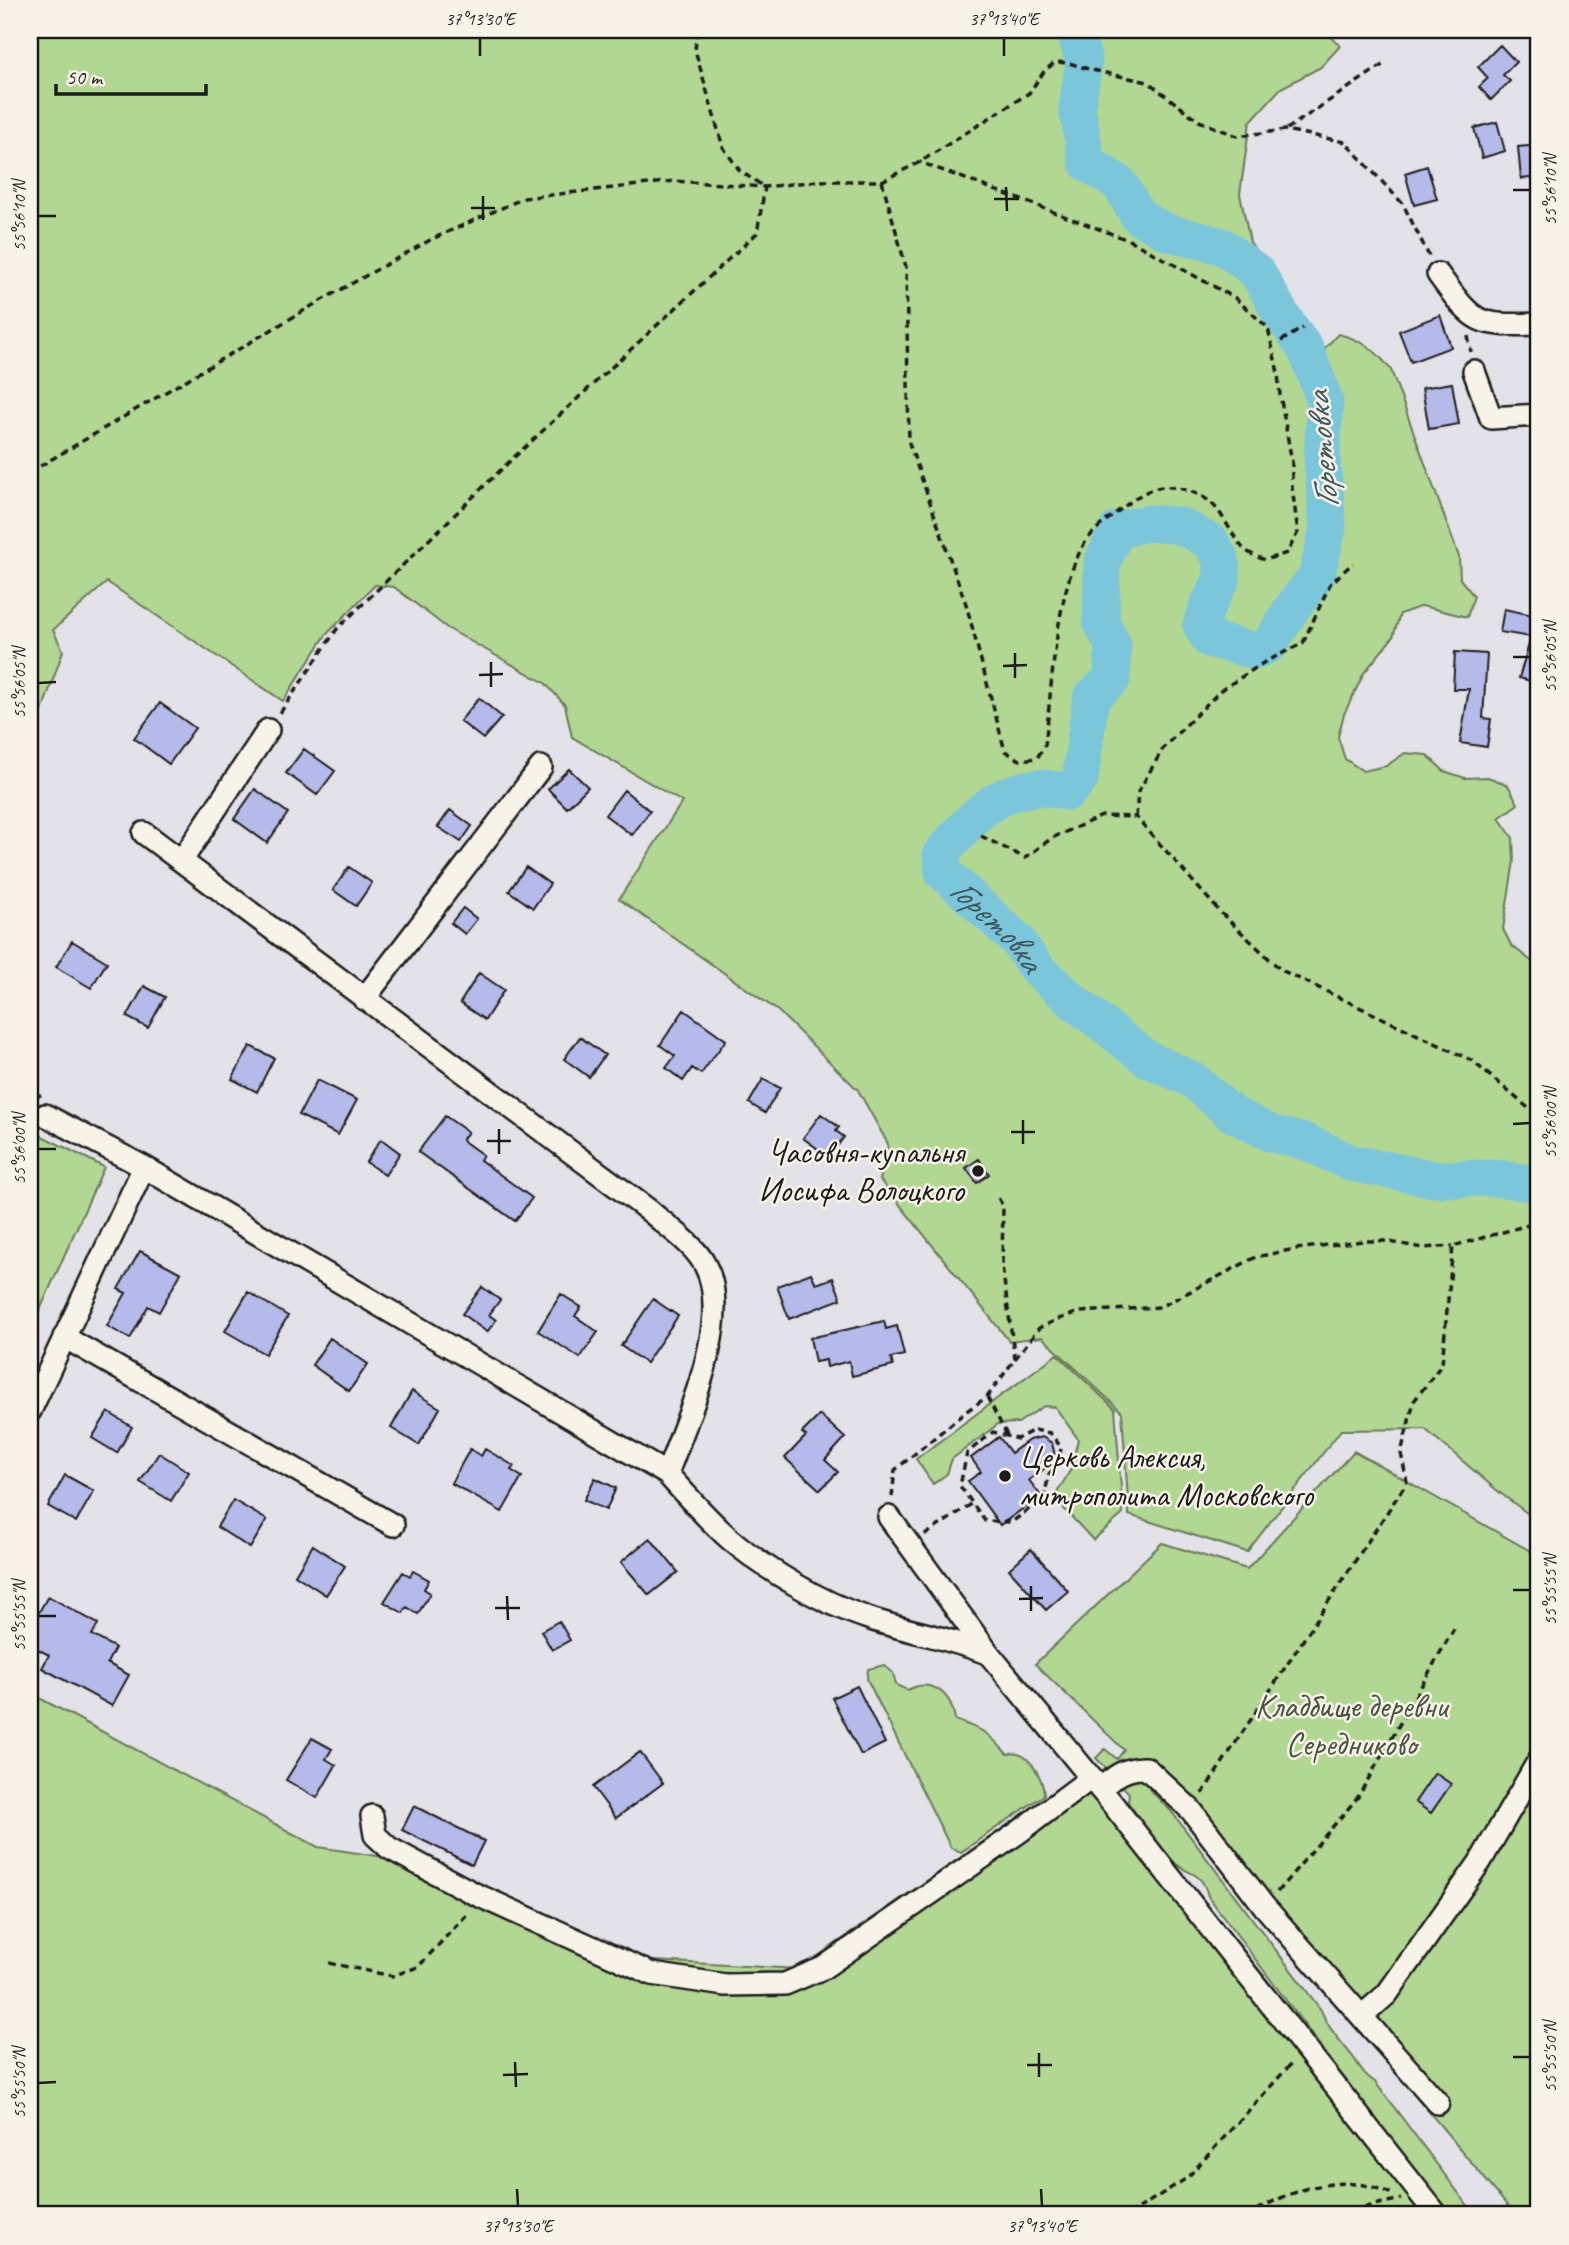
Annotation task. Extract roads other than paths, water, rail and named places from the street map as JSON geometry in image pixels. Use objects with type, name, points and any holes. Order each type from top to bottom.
[{"type":"street","points":[[1438,274],[1464,309],[1479,320],[1496,325],[1539,324]]},
{"type":"street","points":[[1474,371],[1491,418],[1539,415]]},
{"type":"street","points":[[181,860],[268,730]]},
{"type":"street","points":[[364,999],[541,767]]},
{"type":"street","points":[[144,833],[651,1212],[689,1246],[705,1265],[715,1295],[711,1347],[667,1474]]},
{"type":"street","points":[[45,1115],[144,1167],[667,1474],[732,1541],[788,1580],[864,1617],[989,1654]]},
{"type":"street","points":[[30,1412],[144,1167]]},
{"type":"street","points":[[64,1338],[393,1525]]},
{"type":"street","points":[[889,1517],[989,1654],[1095,1783],[1437,2215]]},
{"type":"street","points":[[1362,2017],[1387,1994],[1480,1862],[1539,1760]]},
{"type":"street","points":[[372,1816],[375,1835],[389,1848],[483,1897],[652,1974],[725,1985],[785,1984],[823,1968],[1019,1832],[1095,1783],[1133,1768],[1146,1768],[1191,1810],[1264,1906],[1438,2103]]},
{"type":"waterway","name":"Горетовка","points":[[1074,30],[1084,61],[1077,108],[1087,163],[1119,183],[1139,217],[1167,232],[1222,246],[1257,272],[1306,350],[1325,402],[1322,457],[1328,528],[1317,575],[1270,644],[1256,651],[1209,639],[1201,625],[1222,579],[1221,560],[1211,542],[1181,526],[1148,523],[1117,530],[1102,563],[1101,622],[1113,645],[1112,679],[1091,698],[1080,779],[1068,792],[1048,788],[1021,790],[982,810],[941,854],[943,872],[1018,941],[1036,968],[1074,1002],[1146,1058],[1193,1080],[1231,1113],[1272,1134],[1306,1142],[1351,1163],[1434,1179],[1495,1178],[1539,1184]]},
{"type":"place","name":"Часовня-купальня Иосифа Волоцкого","points":[[978,1171]]},
{"type":"place","name":"Церковь Алексия, митрополита Московского","points":[[1005,1476]]},
{"type":"park label","name":"Кладбище деревни Середниково","points":[[1351,1725]]}]
